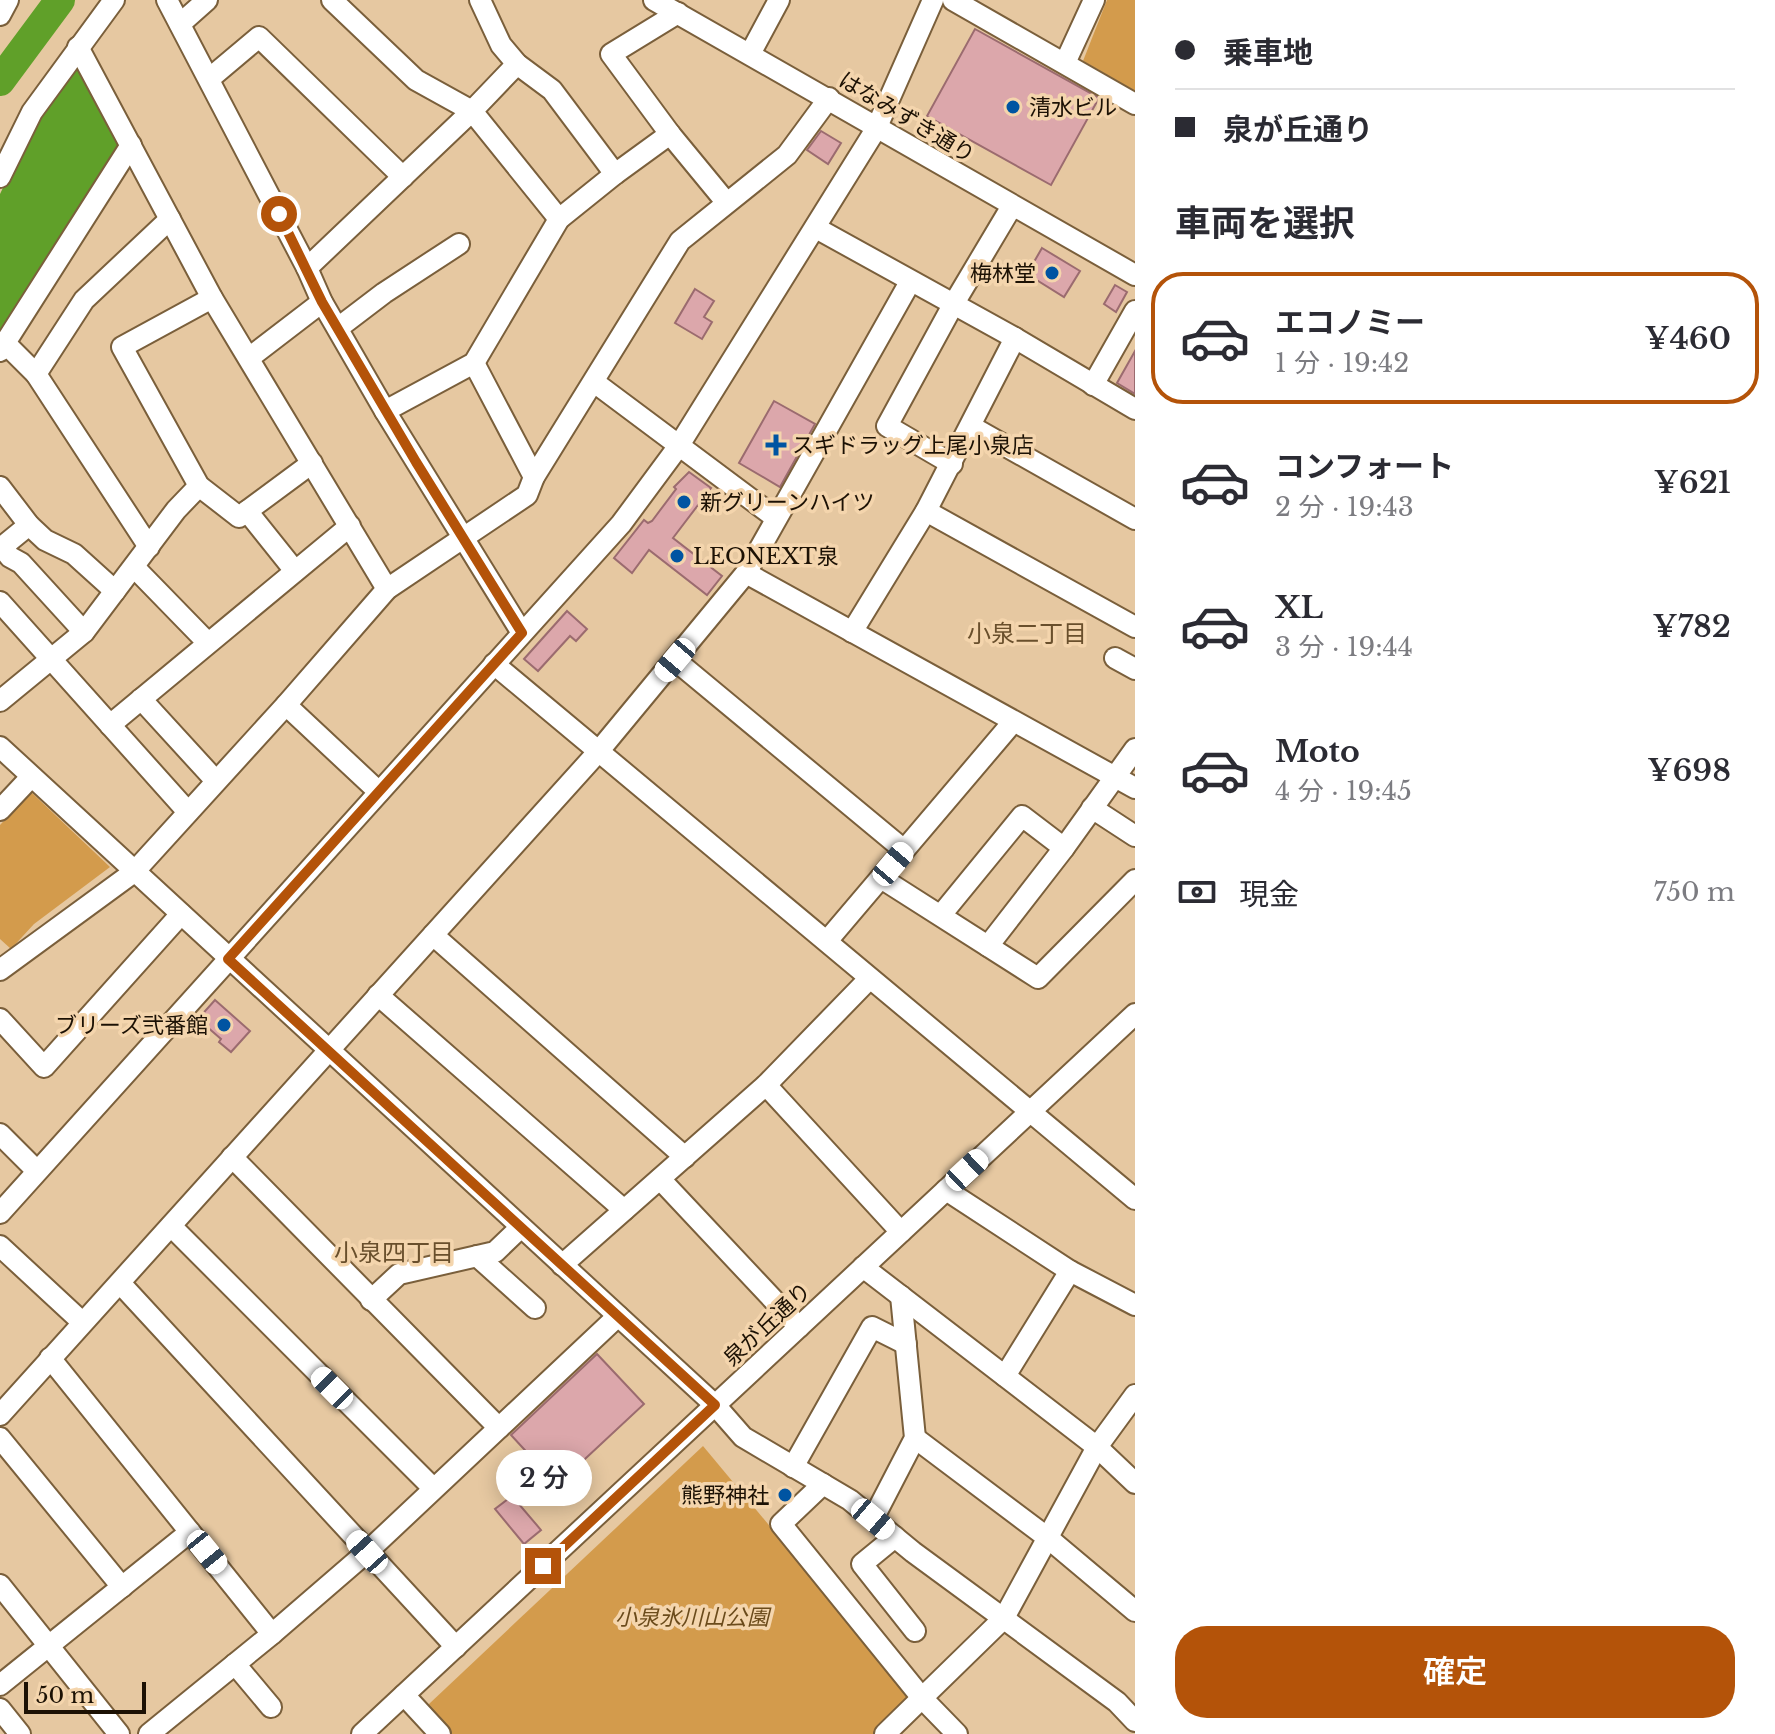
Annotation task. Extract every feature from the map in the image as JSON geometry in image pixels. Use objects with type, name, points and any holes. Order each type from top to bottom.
[{"type":"street","points":[[0,15],[8,0]]},
{"type":"street","points":[[0,177],[32,112],[114,0]]},
{"type":"street","points":[[167,0],[322,302],[385,411],[522,633]]},
{"type":"street","points":[[180,24],[207,0]]},
{"type":"street","points":[[332,0],[416,80],[472,111],[559,219]]},
{"type":"street","points":[[480,0],[501,45],[517,64],[552,90],[615,174]]},
{"type":"street","name":"はなみずき通り","points":[[654,0],[1135,275]]},
{"type":"street","points":[[750,54],[779,0]]},
{"type":"street","points":[[0,1213],[621,524],[678,447],[876,129],[933,0]]},
{"type":"street","points":[[953,0],[1135,104]]},
{"type":"street","points":[[1065,63],[1094,0]]},
{"type":"street","points":[[678,13],[611,54],[670,134],[726,202]]},
{"type":"street","points":[[209,79],[259,37],[403,177]]},
{"type":"street","points":[[78,47],[212,298],[387,589]]},
{"type":"street","points":[[307,268],[517,64]]},
{"type":"street","points":[[0,970],[134,872],[387,589],[527,495],[534,477],[680,241],[787,155],[829,98]]},
{"type":"street","points":[[385,411],[474,363],[559,219],[670,134]]},
{"type":"street","points":[[131,145],[2,347],[36,374],[149,547]]},
{"type":"street","points":[[952,464],[887,426],[1012,206]]},
{"type":"street","points":[[36,374],[84,300],[170,219]]},
{"type":"street","points":[[816,228],[1015,338],[1135,409]]},
{"type":"street","points":[[338,328],[384,293],[459,244]]},
{"type":"street","points":[[0,1415],[598,752],[746,573],[910,282]]},
{"type":"street","points":[[212,298],[122,347],[199,486],[239,517],[312,463]]},
{"type":"street","points":[[249,358],[322,302]]},
{"type":"street","points":[[1093,385],[1135,311]]},
{"type":"street","points":[[852,632],[926,511],[972,427],[1015,338]]},
{"type":"street","points":[[474,363],[534,477]]},
{"type":"street","points":[[594,382],[776,518]]},
{"type":"street","points":[[972,427],[1135,519]]},
{"type":"street","points":[[0,701],[84,632],[176,510],[199,486]]},
{"type":"street","points":[[0,487],[29,525],[45,540],[74,554],[115,591]]},
{"type":"street","points":[[247,511],[295,571]]},
{"type":"street","points":[[926,511],[1135,627]]},
{"type":"street","points":[[29,525],[2,547],[10,557],[21,563],[84,632]]},
{"type":"street","points":[[110,725],[350,526]]},
{"type":"street","points":[[134,567],[208,643]]},
{"type":"street","points":[[746,573],[1135,788]]},
{"type":"street","points":[[3,610],[188,812]]},
{"type":"street","points":[[1115,658],[1135,669]]},
{"type":"street","points":[[675,660],[904,850]]},
{"type":"street","points":[[494,664],[1135,1199]]},
{"type":"street","points":[[141,699],[216,781]]},
{"type":"street","points":[[286,705],[379,792]]},
{"type":"street","points":[[827,941],[1013,722]]},
{"type":"street","points":[[0,747],[715,1405],[743,1437],[850,1500],[1117,1702],[1135,1721]]},
{"type":"street","points":[[988,946],[1135,749]]},
{"type":"street","points":[[0,810],[31,777]]},
{"type":"street","points":[[1092,808],[1135,836]]},
{"type":"street","points":[[941,915],[1022,816],[1064,848]]},
{"type":"street","points":[[881,878],[1038,978],[1135,880]]},
{"type":"street","points":[[0,1019],[44,1067],[181,914]]},
{"type":"street","points":[[433,935],[685,1157]]},
{"type":"street","points":[[562,1265],[766,1085],[869,979]]},
{"type":"street","points":[[378,995],[624,1210]]},
{"type":"street","name":"泉が丘通り","points":[[362,1734],[1135,1014]]},
{"type":"street","points":[[766,1085],[901,1232]]},
{"type":"street","points":[[0,1134],[37,1171]]},
{"type":"street","points":[[232,1157],[499,1428]]},
{"type":"street","points":[[660,1179],[799,1327]]},
{"type":"street","points":[[946,1190],[1070,1271],[1135,1305]]},
{"type":"street","points":[[171,1226],[433,1488]]},
{"type":"street","points":[[371,1300],[399,1274],[495,1252],[521,1227]]},
{"type":"street","points":[[0,1246],[82,1322]]},
{"type":"street","points":[[477,1256],[535,1308]]},
{"type":"street","points":[[863,1267],[1097,1447],[1135,1483]]},
{"type":"street","points":[[1005,1376],[1070,1271]]},
{"type":"street","points":[[120,1283],[456,1647]]},
{"type":"street","points":[[873,1519],[915,1438],[901,1296]]},
{"type":"street","points":[[149,1734],[367,1552],[618,1316]]},
{"type":"street","points":[[793,1467],[872,1327],[906,1344]]},
{"type":"street","points":[[50,1358],[272,1634]]},
{"type":"street","points":[[885,1734],[1004,1618],[1097,1447],[1135,1395]]},
{"type":"street","points":[[0,1438],[122,1587]]},
{"type":"street","points":[[915,1438],[1048,1538],[1135,1611]]},
{"type":"street","points":[[823,1484],[781,1524],[922,1698],[957,1734]]},
{"type":"street","points":[[0,1685],[190,1532]]},
{"type":"street","points":[[895,1537],[862,1564],[915,1631]]},
{"type":"street","points":[[0,1585],[119,1734]]},
{"type":"street","points":[[235,1664],[271,1707]]},
{"type":"street","points":[[404,1695],[440,1734]]},
{"type":"street","points":[[0,1709],[20,1734]]},
{"type":"green space","points":[[1107,0],[1135,0],[1135,91],[1083,61]]},
{"type":"green space","points":[[31,792],[110,867],[34,924],[11,949],[0,939],[0,825]]},
{"type":"green space","name":"小泉氷川山公園","points":[[703,1446],[908,1692],[908,1701],[873,1734],[450,1734],[429,1711],[429,1704]]},
{"type":"shaded area","points":[[73,66],[82,66],[120,141],[118,151],[0,334],[0,194],[37,117]]},
{"type":"building","name":"清水ビル","points":[[975,29],[1099,98],[1051,185],[927,116]]},
{"type":"building","points":[[821,131],[841,143],[828,164],[807,150]]},
{"type":"building","points":[[1042,248],[1080,271],[1064,297],[1027,274]]},
{"type":"building","points":[[1115,285],[1127,292],[1116,312],[1104,304]]},
{"type":"building","points":[[695,289],[714,301],[704,317],[712,322],[702,339],[675,323]]},
{"type":"building","points":[[1135,351],[1135,394],[1117,383]]},
{"type":"building","points":[[774,401],[815,424],[780,487],[739,463]]},
{"type":"building","points":[[689,472],[711,488],[673,538],[722,576],[707,595],[649,550],[632,573],[614,558],[644,520],[648,523],[652,521],[676,489],[674,487]]},
{"type":"building","points":[[567,611],[587,629],[576,641],[570,636],[538,671],[524,659]]},
{"type":"building","name":"ブリーズ弐番館","points":[[215,1000],[250,1031],[231,1052],[198,1019]]},
{"type":"building","points":[[597,1354],[644,1404],[557,1485],[511,1435]]},
{"type":"building","points":[[512,1496],[541,1530],[524,1544],[495,1509]]},
{"type":"waterway","points":[[0,81],[60,0]]},
{"type":"place","name":"清水ビル","points":[[1013,107]]},
{"type":"place","name":"梅林堂","points":[[1052,273]]},
{"type":"place","name":"スギドラッグ上尾小泉店","points":[[776,445]]},
{"type":"place","name":"新グリーンハイツ","points":[[684,502]]},
{"type":"place","name":"LEONEXT泉","points":[[677,556]]},
{"type":"place","name":"ブリーズ弐番館","points":[[224,1025]]},
{"type":"place","name":"熊野神社","points":[[785,1495]]},
{"type":"district","name":"小泉二丁目","points":[[1027,634]]},
{"type":"district","name":"小泉四丁目","points":[[394,1253]]},
{"type":"route","points":[[279,214],[322,302],[522,633],[228,959],[715,1405],[543,1566]]}]
